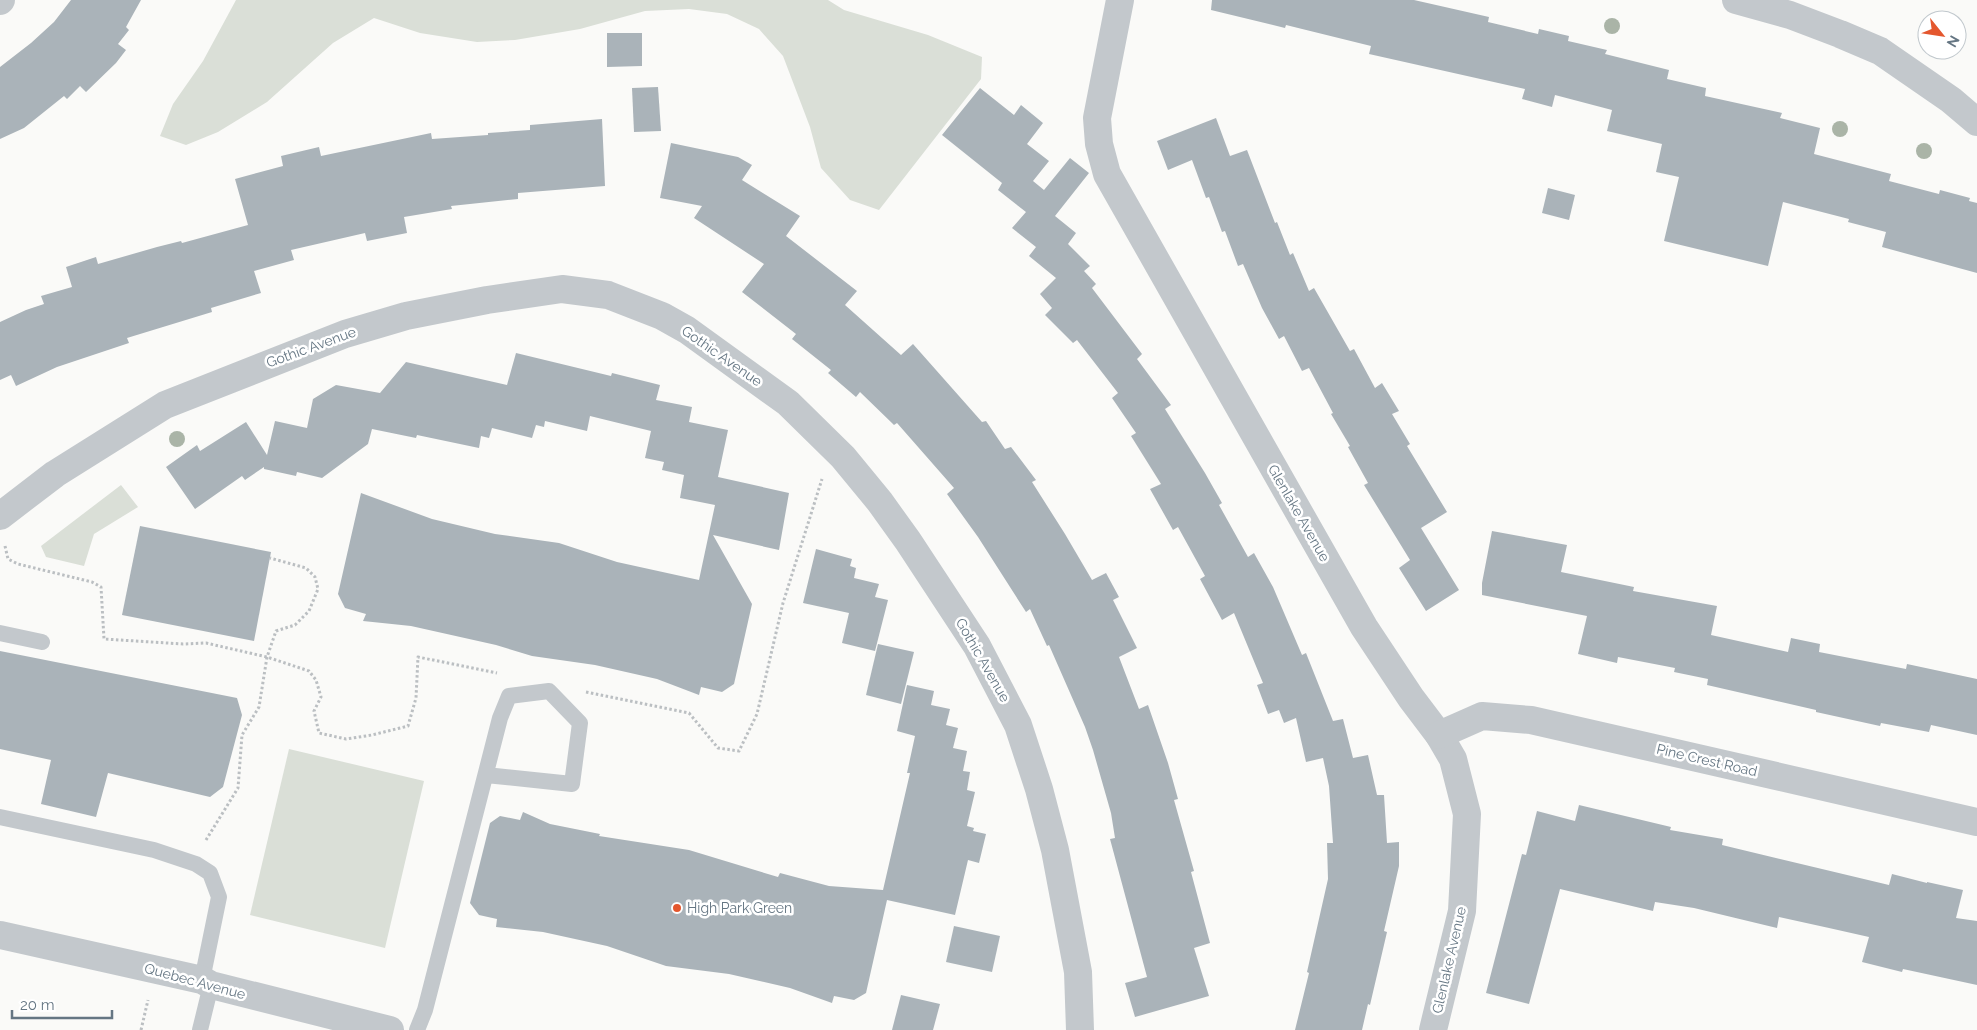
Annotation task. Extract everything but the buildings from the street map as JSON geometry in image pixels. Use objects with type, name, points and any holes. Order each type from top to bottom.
[{"type":"street","name":"Glenlake Avenue","points":[[1120,0],[1097,118],[1099,144],[1107,174],[1364,627],[1453,758],[1467,814],[1462,910],[1434,1030]]},
{"type":"street","points":[[1736,0],[1790,15],[1880,51],[1950,100],[1977,122]]},
{"type":"street","name":"Gothic Avenue","points":[[0,516],[55,474],[165,405],[344,334],[406,316],[487,300],[562,290],[608,295],[662,316],[695,336],[788,403],[842,457],[880,502],[908,541],[977,646],[1018,725],[1039,790],[1055,850],[1078,972],[1080,1030]]},
{"type":"street","name":"Pine Crest Road","points":[[1439,735],[1482,716],[1531,720],[1977,822]]},
{"type":"street","name":"Quebec Avenue","points":[[0,935],[206,983],[390,1030]]},
{"type":"lane","points":[[0,633],[42,642]]},
{"type":"lane","points":[[417,1030],[425,1010],[500,718],[509,696],[549,691],[580,723],[572,784],[486,776]]},
{"type":"lane","points":[[0,818],[154,850],[196,864],[210,873],[219,897],[200,1030]]},
{"type":"path","points":[[583,691],[689,714],[718,748],[739,751],[757,714],[783,602],[823,474]]},
{"type":"path","points":[[5,546],[8,559],[18,564],[92,582],[101,587],[104,639],[183,644],[206,643],[268,657],[310,671],[316,680],[321,696],[314,711],[319,733],[346,739],[372,736],[408,726],[416,698],[418,657],[505,675]]},
{"type":"path","points":[[204,843],[238,788],[242,735],[259,707],[268,657],[276,631],[295,625],[309,611],[318,589],[315,577],[306,568],[270,558]]},
{"type":"path","points":[[141,1030],[148,1000]]},
{"type":"shaded area","points":[[236,0],[828,0],[844,10],[928,35],[982,57],[981,79],[879,210],[850,200],[821,168],[810,127],[783,56],[759,29],[727,14],[689,9],[645,11],[580,29],[515,40],[477,42],[420,33],[374,18],[333,43],[267,102],[218,132],[186,145],[160,136],[173,104],[203,61]]},
{"type":"shaded area","points":[[121,485],[138,507],[94,534],[84,566],[46,557],[41,546]]},
{"type":"shaded area","points":[[289,749],[424,781],[385,948],[250,915]]},
{"type":"place","name":"High Park Green","points":[[677,908]]}]
